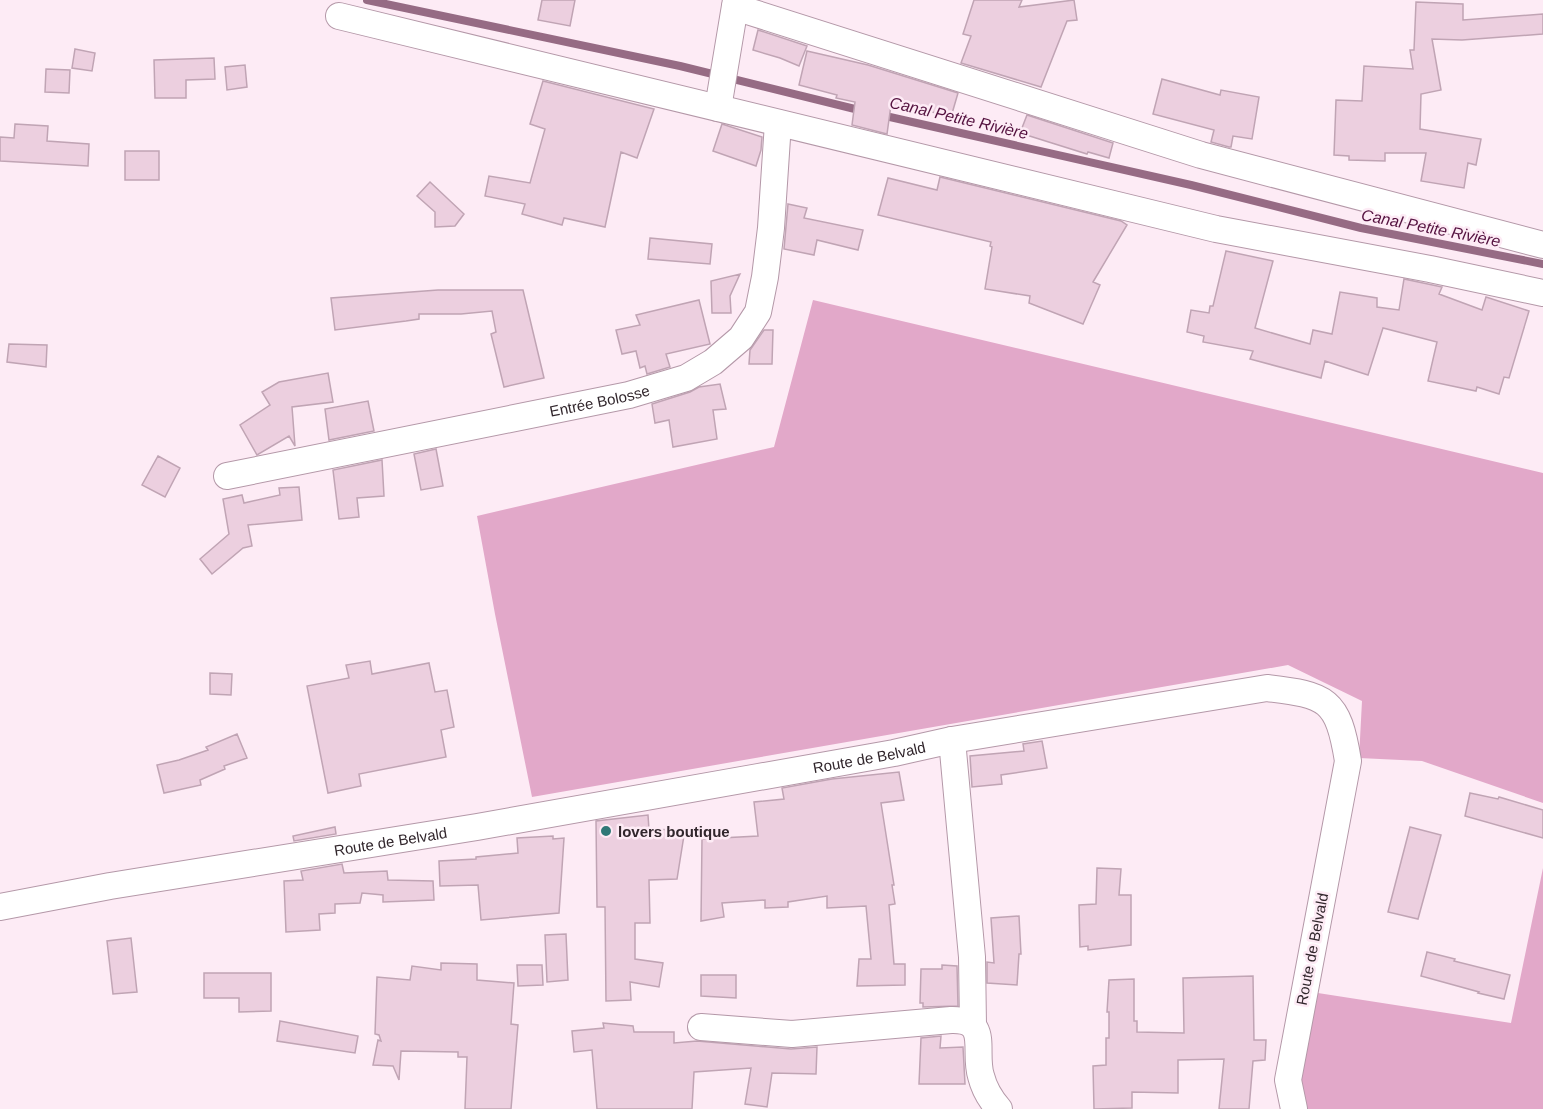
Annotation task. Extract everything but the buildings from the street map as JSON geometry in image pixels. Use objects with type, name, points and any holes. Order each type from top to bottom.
[{"type":"street","points":[[718,108],[736,3],[1201,155],[1543,245]]},
{"type":"street","points":[[339,16],[1216,230],[1430,269],[1543,293]]},
{"type":"street","name":"Entrée Bolosse","points":[[227,476],[629,395],[686,378],[713,362],[741,338],[758,312],[771,228],[778,123]]},
{"type":"street","name":"Route de Belvald","points":[[0,907],[110,886],[500,823],[894,753],[952,740],[1267,688],[1306,693],[1323,700],[1337,716],[1348,761],[1288,1080],[1294,1109]]},
{"type":"street","points":[[952,740],[972,957],[973,1025],[978,1037],[980,1075],[992,1102],[999,1109]]},
{"type":"street","points":[[701,1027],[792,1034],[951,1020],[967,1020],[973,1025]]},
{"type":"street","points":[[1282,1109],[1288,1080]]},
{"type":"shaded area","points":[[813,300],[1543,473],[1543,803],[1422,761],[1359,758],[1362,701],[1288,665],[532,797],[477,516],[774,447]]},
{"type":"shaded area","points":[[1543,868],[1543,1109],[1302,1109],[1286,1085],[1305,991],[1511,1023]]},
{"type":"waterway","name":"Canal Petite Rivière","points":[[367,0],[680,66],[863,111]]},
{"type":"waterway","name":"Canal Petite Rivière","points":[[881,115],[1191,185],[1361,228],[1543,264]]},
{"type":"place","name":"lovers boutique","points":[[606,831]]}]
